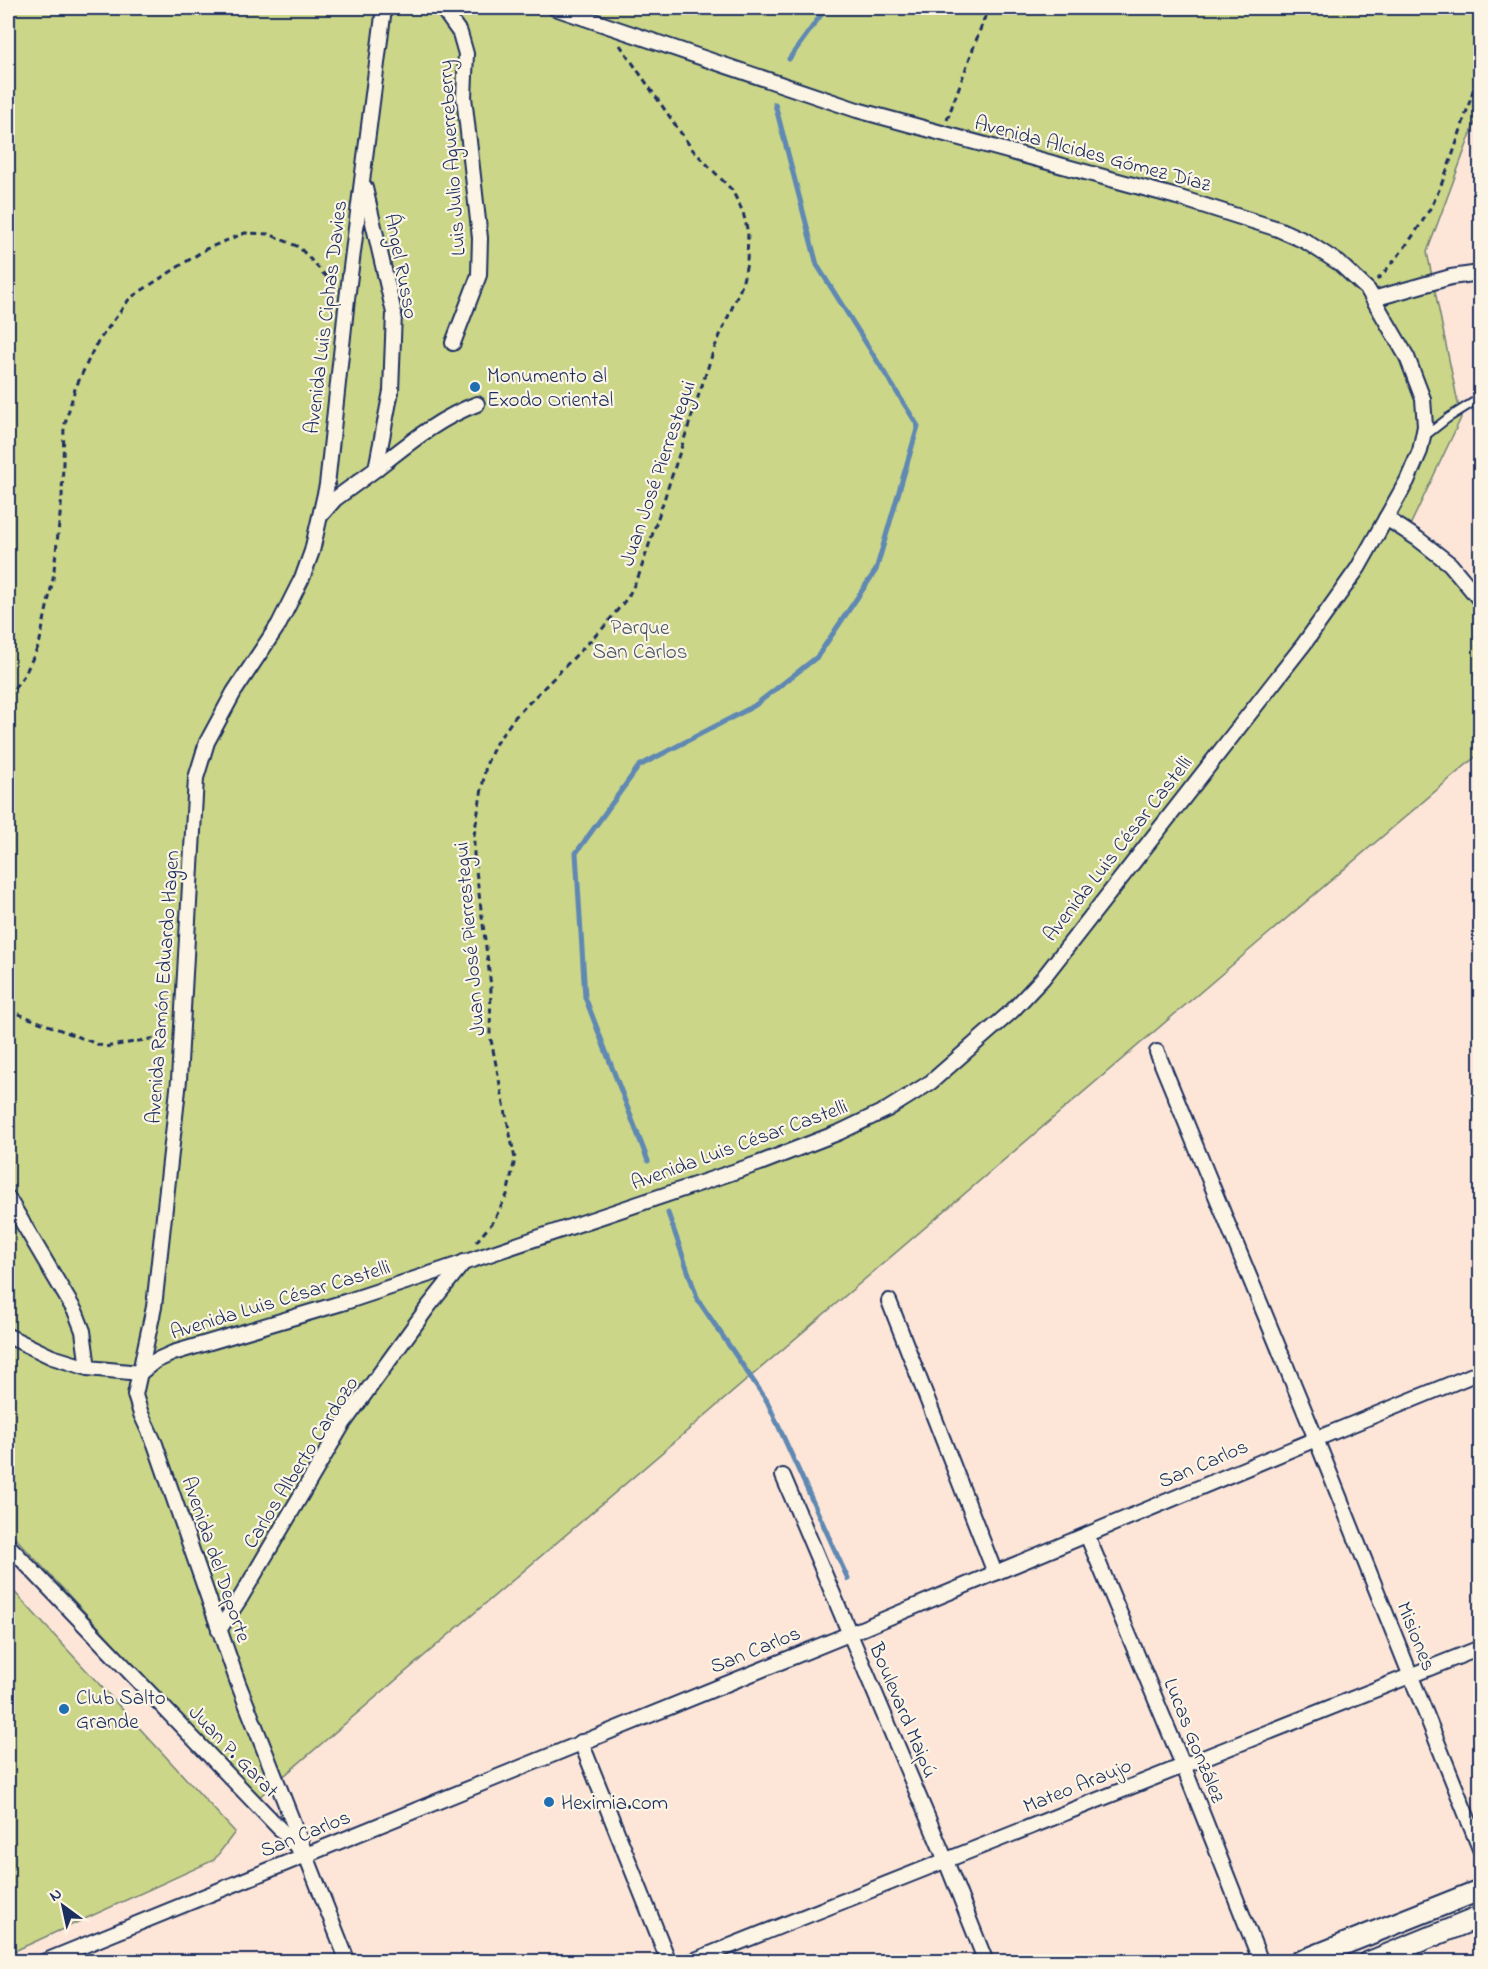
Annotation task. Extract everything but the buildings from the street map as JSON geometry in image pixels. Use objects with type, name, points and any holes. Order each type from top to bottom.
[{"type":"main road","points":[[1299,1962],[1480,1890]]},
{"type":"main road","points":[[1369,1962],[1480,1917]]},
{"type":"street","name":"Avenida Luis Ciphas Davies","points":[[279,624],[303,576],[312,551],[327,485],[347,299],[384,8]]},
{"type":"street","name":"Luis Julio Aguerreberry","points":[[442,8],[460,33],[466,54],[464,97],[480,238],[479,275],[453,343]]},
{"type":"street","name":"Avenida Alcides Gómez Díaz","points":[[555,8],[856,110],[1177,197],[1278,229],[1305,241],[1339,263],[1370,295],[1407,357],[1423,399],[1425,426],[1420,451],[1407,481],[1386,518]]},
{"type":"street","name":"Ángel Russo","points":[[363,177],[394,313],[391,391],[376,469]]},
{"type":"street","points":[[1370,295],[1480,273]]},
{"type":"street","points":[[312,551],[322,514],[334,499],[429,429],[456,412],[477,404]]},
{"type":"street","points":[[1386,518],[1450,564],[1480,600]]},
{"type":"street","name":"Avenida Luis César Castelli","points":[[140,1373],[155,1361],[173,1353],[345,1302],[760,1163],[840,1132],[931,1082],[1012,1011],[1043,978],[1304,644],[1358,568],[1386,518]]},
{"type":"street","name":"Avenida Ramón Eduardo Hagen","points":[[140,1373],[154,1307],[179,1080],[196,778],[212,732],[234,692],[279,624]]},
{"type":"street","name":"Misiones","points":[[1157,1052],[1316,1438],[1480,1849]]},
{"type":"street","points":[[8,1198],[76,1313],[83,1331],[88,1368]]},
{"type":"street","name":"Carlos Alberto Cardozo","points":[[219,1630],[241,1597],[343,1424],[428,1307],[464,1262]]},
{"type":"street","points":[[889,1301],[995,1573]]},
{"type":"street","points":[[8,1336],[52,1357],[88,1368],[140,1373]]},
{"type":"street","name":"San Carlos","points":[[43,1962],[849,1634],[1316,1438],[1480,1372]]},
{"type":"street","name":"Avenida del Deporte","points":[[140,1373],[135,1395],[141,1414],[155,1444],[238,1683],[348,1962]]},
{"type":"street","name":"Boulevard Maipú","points":[[783,1476],[946,1861],[986,1962]]},
{"type":"street","name":"Lucas González","points":[[1087,1535],[1183,1764],[1261,1962]]},
{"type":"street","name":"Juan P. Garat","points":[[8,1545],[305,1856]]},
{"type":"street","name":"Mateo Araujo","points":[[690,1962],[1183,1764],[1480,1648]]},
{"type":"street","points":[[581,1742],[669,1962]]},
{"type":"lane","points":[[1423,437],[1480,398]]},
{"type":"path","points":[[942,134],[984,19],[992,8]]},
{"type":"path","name":"Juan José Pierrestegui","points":[[474,1244],[493,1222],[507,1195],[515,1159],[490,1035],[491,986],[474,855],[474,835],[486,765],[496,743],[515,717],[603,628],[627,597],[639,575],[714,349],[742,285],[747,263],[748,233],[743,212],[732,189],[693,149],[606,25]]},
{"type":"path","points":[[1370,295],[1431,207],[1443,180],[1480,69]]},
{"type":"path","points":[[8,697],[25,674],[39,645],[53,579],[62,497],[63,427],[75,389],[95,346],[130,298],[206,249],[245,233],[269,234],[298,247],[347,299]]},
{"type":"path","points":[[8,1010],[105,1047],[182,1033]]},
{"type":"green space","name":"Parque San Carlos","points":[[8,8],[1480,8],[1480,109],[1427,252],[1461,418],[1406,534],[1451,575],[1480,613],[1480,753],[258,1798],[8,1530]]},
{"type":"green space","name":"Club Salto Grande","points":[[8,1585],[235,1832],[214,1860],[8,1954]]},
{"type":"waterway","points":[[789,59],[826,8]]},
{"type":"waterway","points":[[648,1161],[585,997],[576,853],[639,766],[754,706],[817,657],[876,570],[918,426],[817,265],[775,104]]},
{"type":"waterway","points":[[668,1213],[698,1300],[767,1401],[848,1579]]},
{"type":"place","name":"Monumento al Exodo Oriental","points":[[475,387]]},
{"type":"place","name":"Club Salto Grande","points":[[64,1709]]},
{"type":"place","name":"Heximia.com","points":[[549,1802]]}]
